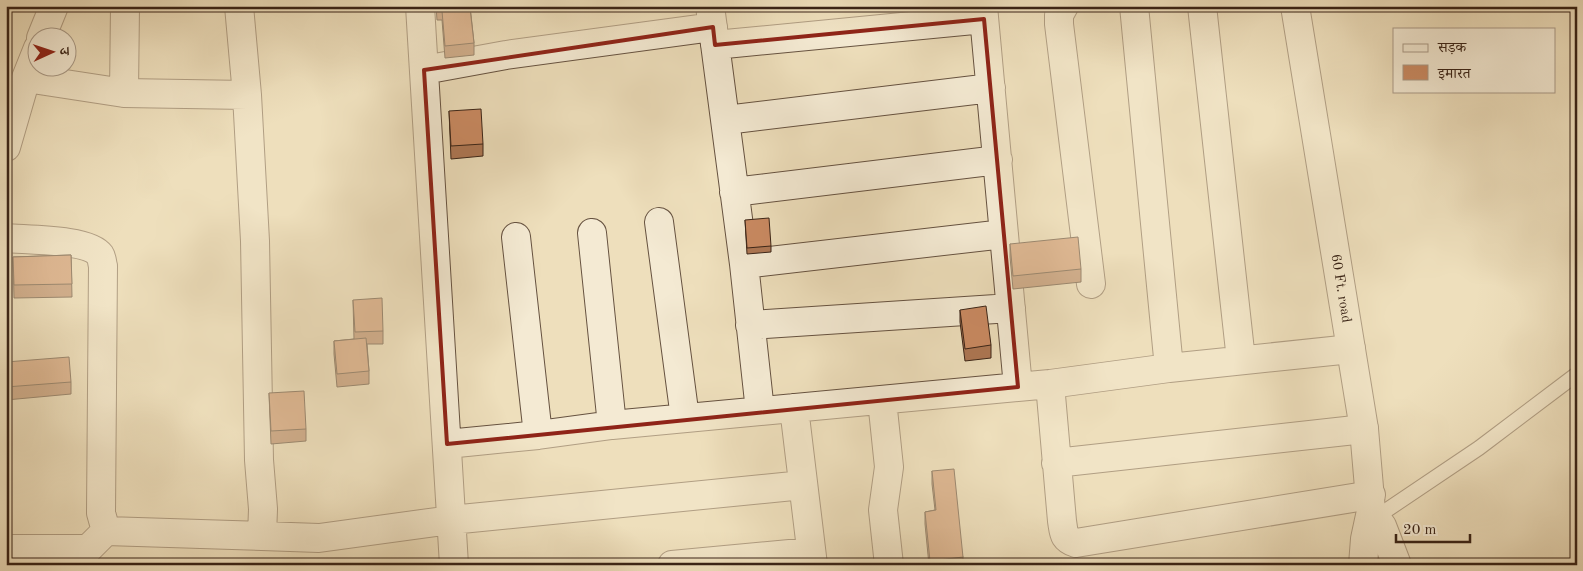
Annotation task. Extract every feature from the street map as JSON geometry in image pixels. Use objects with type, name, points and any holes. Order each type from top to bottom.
[{"type":"street","points":[[46,28],[54,6]]},
{"type":"street","points":[[124,93],[125,6]]},
{"type":"street","points":[[239,6],[247,95],[255,241],[260,460],[263,509],[262,536]]},
{"type":"street","points":[[420,6],[454,565]]},
{"type":"street","points":[[1064,6],[1059,15],[1059,24],[1091,284]]},
{"type":"street","points":[[1134,6],[1169,368]]},
{"type":"street","points":[[1202,6],[1241,360]]},
{"type":"street","name":"60 Ft. road","points":[[1295,6],[1364,429],[1372,508],[1386,535],[1397,565]]},
{"type":"street","points":[[424,70],[506,55],[712,26],[984,12],[1018,388]]},
{"type":"street","points":[[712,26],[744,264],[760,411]]},
{"type":"street","points":[[6,147],[28,73]]},
{"type":"street","points":[[26,78],[124,93],[247,95]]},
{"type":"street","points":[[726,120],[991,88]]},
{"type":"street","points":[[734,192],[998,160]]},
{"type":"street","points":[[660,222],[685,418]]},
{"type":"street","points":[[592,233],[612,425]]},
{"type":"street","points":[[744,264],[1004,234]]},
{"type":"street","points":[[516,237],[538,435]]},
{"type":"street","points":[[6,238],[72,242],[92,248],[101,256],[103,266],[101,513],[106,531]]},
{"type":"street","points":[[750,325],[1011,308]]},
{"type":"street","points":[[446,444],[538,435],[612,425],[1018,388],[1169,368],[1351,349]]},
{"type":"street","points":[[1050,384],[1064,535],[1068,540],[1076,543],[1372,508],[1365,539],[1363,565]]},
{"type":"street","points":[[882,400],[889,467],[883,510],[889,565]]},
{"type":"street","points":[[672,565],[812,559],[794,408]]},
{"type":"street","points":[[1056,462],[1364,429]]},
{"type":"street","points":[[6,549],[88,549],[106,531],[320,538],[451,520],[803,484]]},
{"type":"lane","points":[[1372,508],[1479,448],[1577,374]]},
{"type":"highlighted area","points":[[984,19],[1018,387],[447,444],[424,70],[713,27],[715,45]]},
{"type":"building","points":[[470,8],[474,43],[445,46],[442,11]]},
{"type":"building","points":[[481,109],[483,144],[451,146],[449,111]]},
{"type":"building","points":[[769,218],[771,246],[747,248],[745,220]]},
{"type":"building","points":[[1078,237],[1081,269],[1013,276],[1010,244]]},
{"type":"building","points":[[71,255],[72,284],[14,285],[13,257]]},
{"type":"building","points":[[382,298],[383,331],[355,332],[353,300]]},
{"type":"building","points":[[986,306],[991,345],[965,349],[960,310]]},
{"type":"building","points":[[366,338],[369,371],[337,374],[334,341]]},
{"type":"building","points":[[69,357],[71,382],[6,387],[6,362]]},
{"type":"building","points":[[304,391],[306,429],[271,431],[269,393]]},
{"type":"building","points":[[954,469],[963,557],[930,561],[925,512],[936,510],[932,471]]}]
